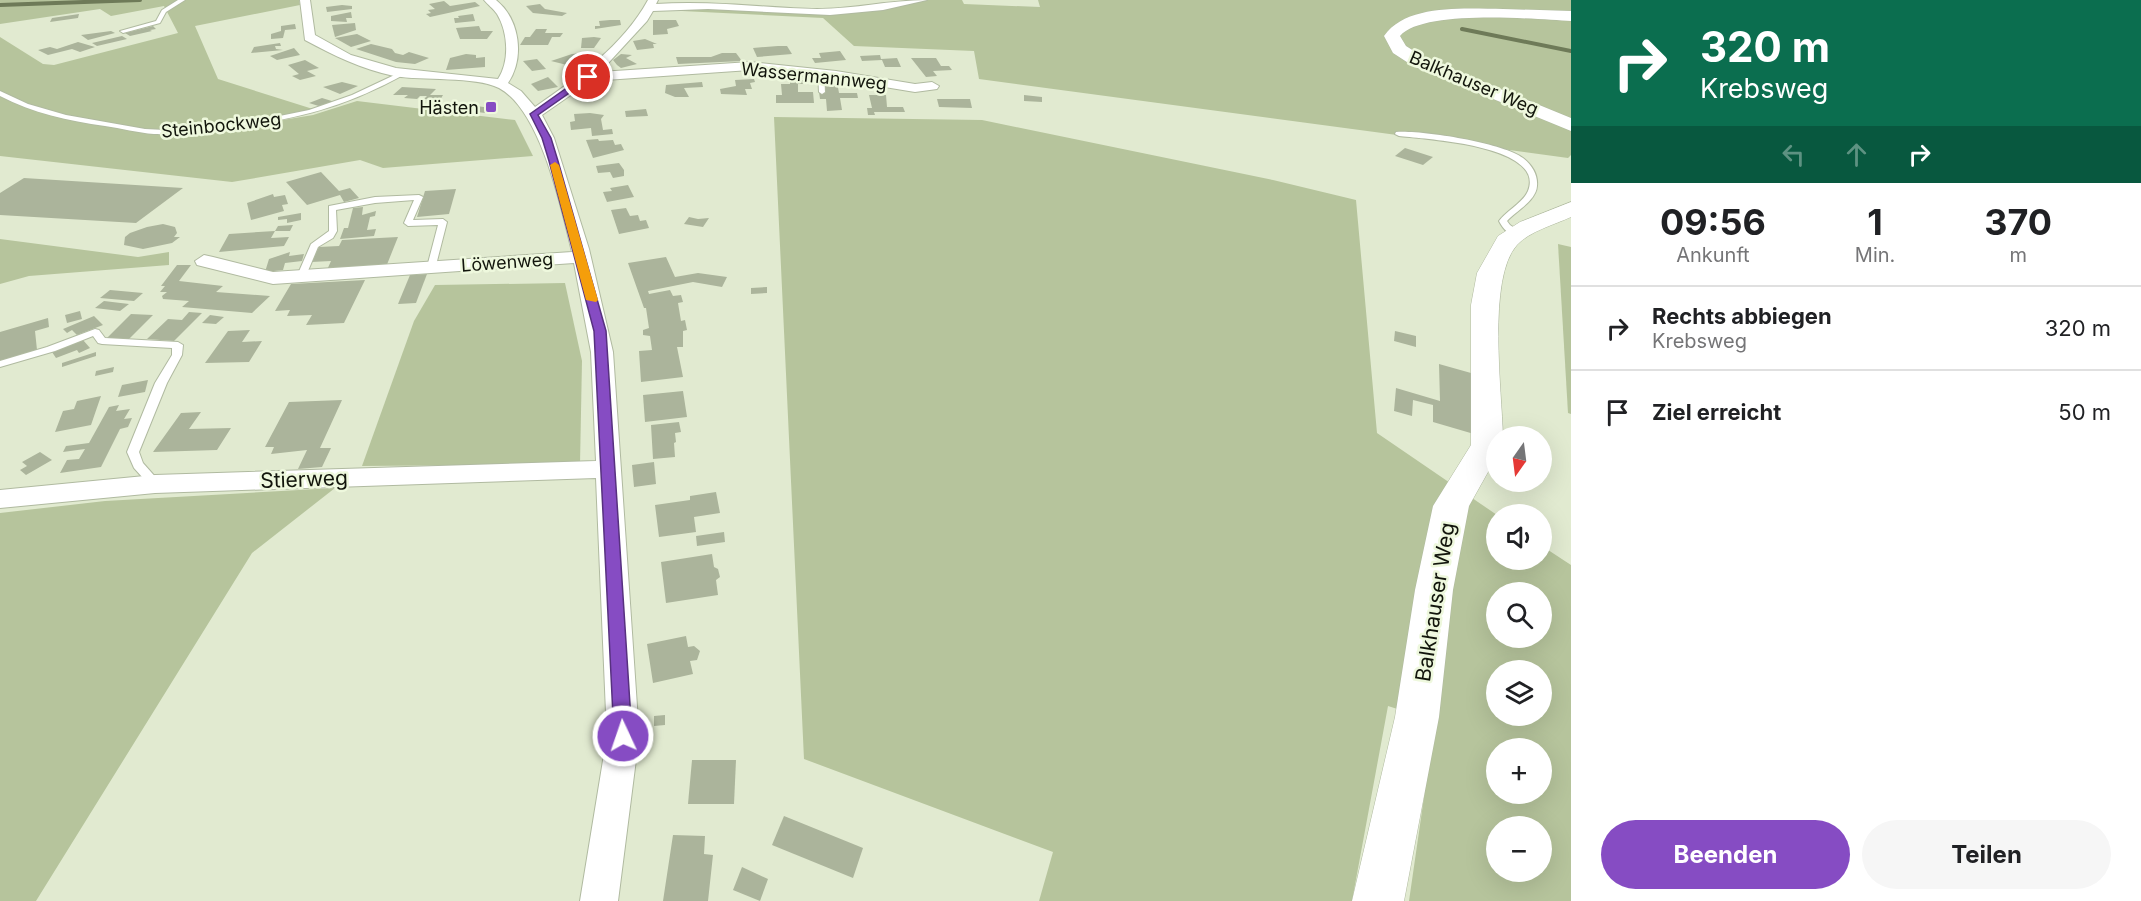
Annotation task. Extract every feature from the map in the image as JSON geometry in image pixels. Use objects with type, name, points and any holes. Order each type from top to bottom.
[{"type":"main road","name":"Balkhauser Weg","points":[[1571,16],[1438,16],[1401,25],[1392,36],[1399,50],[1419,62],[1571,124]]},
{"type":"main road","name":"Balkhauser Weg","points":[[1378,901],[1417,717],[1434,590],[1444,536],[1458,490],[1486,445],[1486,287],[1499,251],[1507,241],[1571,209]]},
{"type":"street","points":[[305,0],[309,35],[314,41],[357,62],[402,73],[475,79],[501,84],[516,94],[534,114],[547,138],[600,331],[623,736],[599,901]]},
{"type":"street","points":[[489,0],[503,12],[508,27],[511,62],[508,76],[501,84]]},
{"type":"street","points":[[534,114],[588,77],[643,19],[651,4],[697,2],[835,12],[922,0]]},
{"type":"street","name":"Wassermannweg","points":[[588,77],[750,66],[821,73],[915,88],[932,86]]},
{"type":"street","name":"Löwenweg","points":[[204,261],[223,264],[263,278],[581,257]]},
{"type":"street","name":"Stierweg","points":[[0,499],[155,484],[609,469]]},
{"type":"lane","points":[[123,31],[158,22],[164,11],[182,0]]},
{"type":"lane","name":"Steinbockweg","points":[[0,93],[25,106],[65,118],[150,132],[169,132],[255,124],[318,111],[358,98],[402,73]]},
{"type":"lane","points":[[821,73],[822,92]]},
{"type":"lane","points":[[1399,134],[1482,146],[1519,157],[1528,168],[1534,185],[1530,195],[1503,220],[1506,227],[1517,234]]},
{"type":"lane","name":"Löwenweg","points":[[302,276],[314,246],[330,236],[333,231],[332,208],[408,197],[419,197],[408,223],[443,222],[432,267]]},
{"type":"lane","points":[[0,364],[51,349],[95,332],[102,341],[178,345],[177,355],[161,383],[134,452],[138,465],[155,484]]},
{"type":"green space","points":[[0,0],[299,0],[300,5],[195,26],[218,79],[316,110],[236,124],[223,120],[223,130],[313,115],[357,101],[515,120],[533,156],[383,168],[360,160],[232,182],[0,156],[0,37],[43,64],[54,65],[178,33],[164,6],[111,16],[100,9],[0,24]]},
{"type":"green space","points":[[927,0],[962,0],[964,4],[1040,7],[1038,0],[1571,0],[1571,155],[1568,158],[979,79],[974,51],[854,46],[823,18],[682,11],[672,4],[831,14],[873,11]]},
{"type":"green space","points":[[774,117],[982,120],[1273,180],[1356,200],[1377,433],[1486,507],[1486,570],[1552,570],[1552,553],[1571,565],[1571,901],[1409,901],[1435,721],[1388,706],[1352,901],[1039,901],[1053,852],[804,759]]},
{"type":"green space","points":[[0,239],[138,257],[169,252],[169,265],[29,276],[0,284]]},
{"type":"green space","points":[[1558,244],[1571,247],[1571,414],[1568,413]]},
{"type":"green space","points":[[565,283],[582,361],[580,464],[362,466],[414,321],[435,285]]},
{"type":"green space","points":[[335,488],[252,553],[36,901],[0,901],[0,513],[105,501]]},
{"type":"building","points":[[444,1],[450,6],[475,2],[480,6],[430,17],[426,14],[431,13],[428,10],[435,9],[429,4]]},
{"type":"building","points":[[540,4],[545,9],[567,13],[562,16],[533,13],[526,6]]},
{"type":"building","points":[[352,6],[352,9],[327,12],[326,7]]},
{"type":"building","points":[[351,12],[352,18],[346,18],[347,22],[331,21],[331,16]]},
{"type":"building","points":[[79,14],[78,18],[50,22],[52,18]]},
{"type":"building","points":[[473,14],[475,21],[455,23],[454,18],[459,18],[458,16]]},
{"type":"building","points":[[620,20],[621,25],[595,29],[595,26],[600,26],[599,21]]},
{"type":"building","points":[[653,20],[676,20],[679,26],[667,29],[668,34],[653,35]]},
{"type":"building","points":[[355,23],[356,30],[335,37],[332,25]]},
{"type":"building","points":[[295,24],[296,29],[285,30],[283,38],[271,39],[271,34],[281,31],[281,26]]},
{"type":"building","points":[[153,26],[156,29],[150,30],[152,31],[130,36],[125,33]]},
{"type":"building","points":[[479,26],[481,31],[493,31],[487,39],[460,39],[456,28]]},
{"type":"building","points":[[536,29],[547,29],[545,33],[563,33],[560,37],[552,37],[548,45],[520,45],[525,37],[530,37]]},
{"type":"building","points":[[111,31],[115,33],[88,40],[81,35]]},
{"type":"building","points":[[357,34],[371,41],[351,47],[335,38]]},
{"type":"building","points":[[122,36],[127,39],[97,46],[92,43]]},
{"type":"building","points":[[582,38],[601,38],[594,48],[581,48]]},
{"type":"building","points":[[645,39],[657,44],[653,44],[654,48],[637,50],[633,41]]},
{"type":"building","points":[[78,42],[95,47],[80,52],[72,49],[48,55],[38,50],[50,47],[57,49]]},
{"type":"building","points":[[280,43],[281,46],[275,46],[276,49],[283,50],[251,53],[254,47]]},
{"type":"building","points":[[371,44],[392,49],[395,53],[403,55],[409,52],[429,58],[415,64],[396,62],[356,49]]},
{"type":"building","points":[[787,46],[792,54],[757,57],[753,48]]},
{"type":"building","points":[[294,48],[300,55],[277,60],[270,56]]},
{"type":"building","points":[[840,51],[846,60],[815,63],[812,58],[821,58],[819,53]]},
{"type":"building","points":[[583,53],[592,58],[567,65],[551,61],[572,54]]},
{"type":"building","points":[[722,53],[736,53],[742,61],[678,64],[676,57],[711,57]]},
{"type":"building","points":[[466,54],[476,55],[476,58],[485,57],[485,67],[446,70],[450,58]]},
{"type":"building","points":[[621,54],[632,55],[626,58],[637,64],[621,68],[613,60]]},
{"type":"building","points":[[880,55],[881,59],[897,58],[901,67],[885,67],[882,60],[862,61],[860,56]]},
{"type":"building","points":[[911,58],[936,58],[941,66],[949,66],[952,70],[933,71],[937,76],[926,77]]},
{"type":"building","points":[[537,59],[546,69],[532,71],[523,61]]},
{"type":"building","points":[[305,60],[319,68],[307,71],[316,76],[300,80],[292,76],[299,74],[288,65]]},
{"type":"building","points":[[548,77],[558,87],[538,91],[531,84]]},
{"type":"building","points":[[754,79],[755,82],[750,83],[752,89],[745,89],[747,95],[721,94],[720,89],[736,86],[735,80]]},
{"type":"building","points":[[790,80],[803,80],[804,84],[798,84],[798,92],[813,92],[814,103],[776,103],[776,95],[782,95],[781,84],[790,84]]},
{"type":"building","points":[[342,82],[358,86],[340,94],[323,87]]},
{"type":"building","points":[[702,82],[703,87],[684,88],[689,97],[675,97],[665,93],[666,85]]},
{"type":"building","points":[[823,82],[837,82],[839,93],[857,93],[858,98],[840,98],[842,110],[827,111],[826,99],[820,99],[819,92],[825,92]]},
{"type":"building","points":[[402,87],[436,89],[430,95],[443,95],[440,100],[424,99],[427,96],[420,96],[417,99],[404,98],[408,95],[393,95]]},
{"type":"building","points":[[869,95],[886,95],[887,107],[903,107],[905,112],[874,112],[875,115],[868,115],[867,108],[872,108]]},
{"type":"building","points":[[1024,95],[1042,97],[1042,102],[1024,101]]},
{"type":"building","points":[[322,98],[335,102],[322,107],[309,103]]},
{"type":"building","points":[[937,99],[970,99],[972,108],[939,107]]},
{"type":"building","points":[[469,105],[491,108],[485,113],[463,110]]},
{"type":"building","points":[[646,109],[648,116],[626,117],[625,111]]},
{"type":"building","points":[[574,114],[604,115],[601,119],[603,130],[612,129],[613,134],[592,136],[591,128],[571,130],[570,122],[575,121]]},
{"type":"building","points":[[598,139],[599,141],[613,140],[615,145],[621,144],[624,150],[593,158],[586,140]]},
{"type":"building","points":[[1405,148],[1433,157],[1423,165],[1395,156]]},
{"type":"building","points":[[619,163],[624,170],[624,176],[613,178],[610,172],[598,173],[596,166]]},
{"type":"building","points":[[321,172],[339,191],[350,188],[359,198],[344,202],[340,195],[307,205],[286,182]]},
{"type":"building","points":[[24,178],[183,188],[136,223],[0,215],[0,193]]},
{"type":"building","points":[[628,185],[634,197],[607,202],[603,192],[612,191],[610,188]]},
{"type":"building","points":[[456,189],[449,214],[417,217],[425,191]]},
{"type":"building","points":[[273,194],[274,197],[285,195],[288,204],[282,205],[284,211],[251,220],[247,203]]},
{"type":"building","points":[[363,207],[362,215],[376,211],[375,216],[370,217],[367,230],[376,229],[374,236],[340,239],[344,228],[348,228],[353,208]]},
{"type":"building","points":[[626,208],[630,216],[638,215],[640,221],[646,220],[649,228],[619,234],[611,210]]},
{"type":"building","points":[[301,213],[301,220],[287,223],[287,219],[278,220],[278,217]]},
{"type":"building","points":[[689,217],[709,218],[703,227],[684,224]]},
{"type":"building","points":[[163,224],[175,227],[177,233],[174,237],[180,237],[172,243],[143,249],[124,245],[125,237],[130,233]]},
{"type":"building","points":[[293,225],[290,231],[275,231],[278,226]]},
{"type":"building","points":[[275,231],[271,238],[289,237],[284,246],[219,252],[229,234]]},
{"type":"building","points":[[398,237],[386,267],[327,270],[331,261],[311,262],[319,247],[339,246],[342,240]]},
{"type":"building","points":[[290,252],[289,256],[304,254],[302,261],[285,263],[283,270],[265,272],[269,259]]},
{"type":"building","points":[[666,257],[675,277],[698,273],[727,277],[722,287],[693,282],[648,291],[649,294],[670,290],[673,296],[681,295],[683,302],[678,303],[681,321],[685,320],[687,330],[683,331],[683,347],[677,347],[683,377],[641,382],[639,351],[652,350],[650,336],[643,335],[643,330],[649,328],[646,308],[644,308],[628,263]]},
{"type":"building","points":[[177,265],[191,265],[179,281],[223,286],[216,292],[270,296],[252,313],[182,307],[189,301],[163,299],[162,296],[167,292],[160,292],[165,286],[161,286]]},
{"type":"building","points":[[427,274],[416,303],[398,304],[410,275]]},
{"type":"building","points":[[365,280],[344,323],[306,325],[312,315],[287,316],[290,310],[275,311],[291,284]]},
{"type":"building","points":[[767,287],[767,293],[751,294],[751,288]]},
{"type":"building","points":[[110,290],[143,293],[134,301],[100,298]]},
{"type":"building","points":[[104,301],[129,304],[120,311],[95,308]]},
{"type":"building","points":[[80,311],[82,319],[67,323],[65,315]]},
{"type":"building","points":[[189,312],[202,313],[174,341],[147,339],[168,319],[182,320]]},
{"type":"building","points":[[131,314],[153,315],[129,339],[107,338]]},
{"type":"building","points":[[210,315],[224,317],[216,324],[202,323]]},
{"type":"building","points":[[94,316],[103,325],[77,335],[72,330],[67,333],[63,329]]},
{"type":"building","points":[[48,318],[49,327],[35,331],[37,350],[0,361],[0,332]]},
{"type":"building","points":[[250,330],[242,342],[262,341],[249,362],[205,363],[228,331]]},
{"type":"building","points":[[1395,331],[1416,336],[1416,347],[1394,341]]},
{"type":"building","points":[[83,340],[90,348],[79,353],[77,350],[56,358],[52,352]]},
{"type":"building","points":[[96,352],[96,356],[62,367],[62,363]]},
{"type":"building","points":[[1439,364],[1471,373],[1474,434],[1433,422],[1433,405],[1413,400],[1412,416],[1394,411],[1396,388],[1440,401]]},
{"type":"building","points":[[114,367],[113,372],[95,376],[96,371]]},
{"type":"building","points":[[148,380],[145,392],[118,397],[122,385]]},
{"type":"building","points":[[683,391],[687,417],[645,422],[643,395]]},
{"type":"building","points":[[101,396],[91,425],[55,432],[63,411],[74,409],[77,401]]},
{"type":"building","points":[[342,400],[320,448],[331,448],[322,467],[298,469],[307,450],[271,454],[274,447],[265,447],[289,402]]},
{"type":"building","points":[[119,405],[116,411],[130,409],[124,419],[132,418],[128,427],[120,429],[101,467],[60,473],[67,460],[79,459],[85,449],[63,452],[66,446],[89,443],[109,407]]},
{"type":"building","points":[[201,412],[189,429],[231,428],[217,450],[153,452],[181,413]]},
{"type":"building","points":[[679,422],[681,432],[675,433],[675,457],[653,459],[651,425]]},
{"type":"building","points":[[40,452],[52,460],[26,475],[20,470],[27,466],[22,462]]},
{"type":"building","points":[[654,462],[656,484],[634,487],[632,465]]},
{"type":"building","points":[[716,492],[720,513],[694,517],[696,532],[659,537],[655,505],[690,500],[690,496]]},
{"type":"building","points":[[724,532],[725,542],[697,546],[696,536]]},
{"type":"building","points":[[712,554],[714,567],[718,569],[720,577],[716,580],[718,595],[666,603],[661,562]]},
{"type":"building","points":[[686,636],[688,647],[694,646],[700,651],[697,660],[690,661],[693,674],[653,683],[647,644]]},
{"type":"building","points":[[665,715],[665,725],[654,726],[654,716]]},
{"type":"building","points":[[692,760],[736,760],[734,804],[688,804]]},
{"type":"building","points":[[784,816],[863,848],[853,878],[772,845]]},
{"type":"building","points":[[673,835],[705,836],[704,854],[713,855],[708,901],[663,901]]},
{"type":"building","points":[[742,867],[768,879],[760,901],[733,890]]},
{"type":"waterway","points":[[0,5],[140,0]]},
{"type":"waterway","points":[[1462,29],[1571,51]]},
{"type":"slow traffic","points":[[555,165],[592,300]]},
{"type":"place","name":"Hästen","points":[[491,107]]},
{"type":"route","points":[[588,77],[534,114],[547,138],[554,161],[600,331],[623,736]]}]
